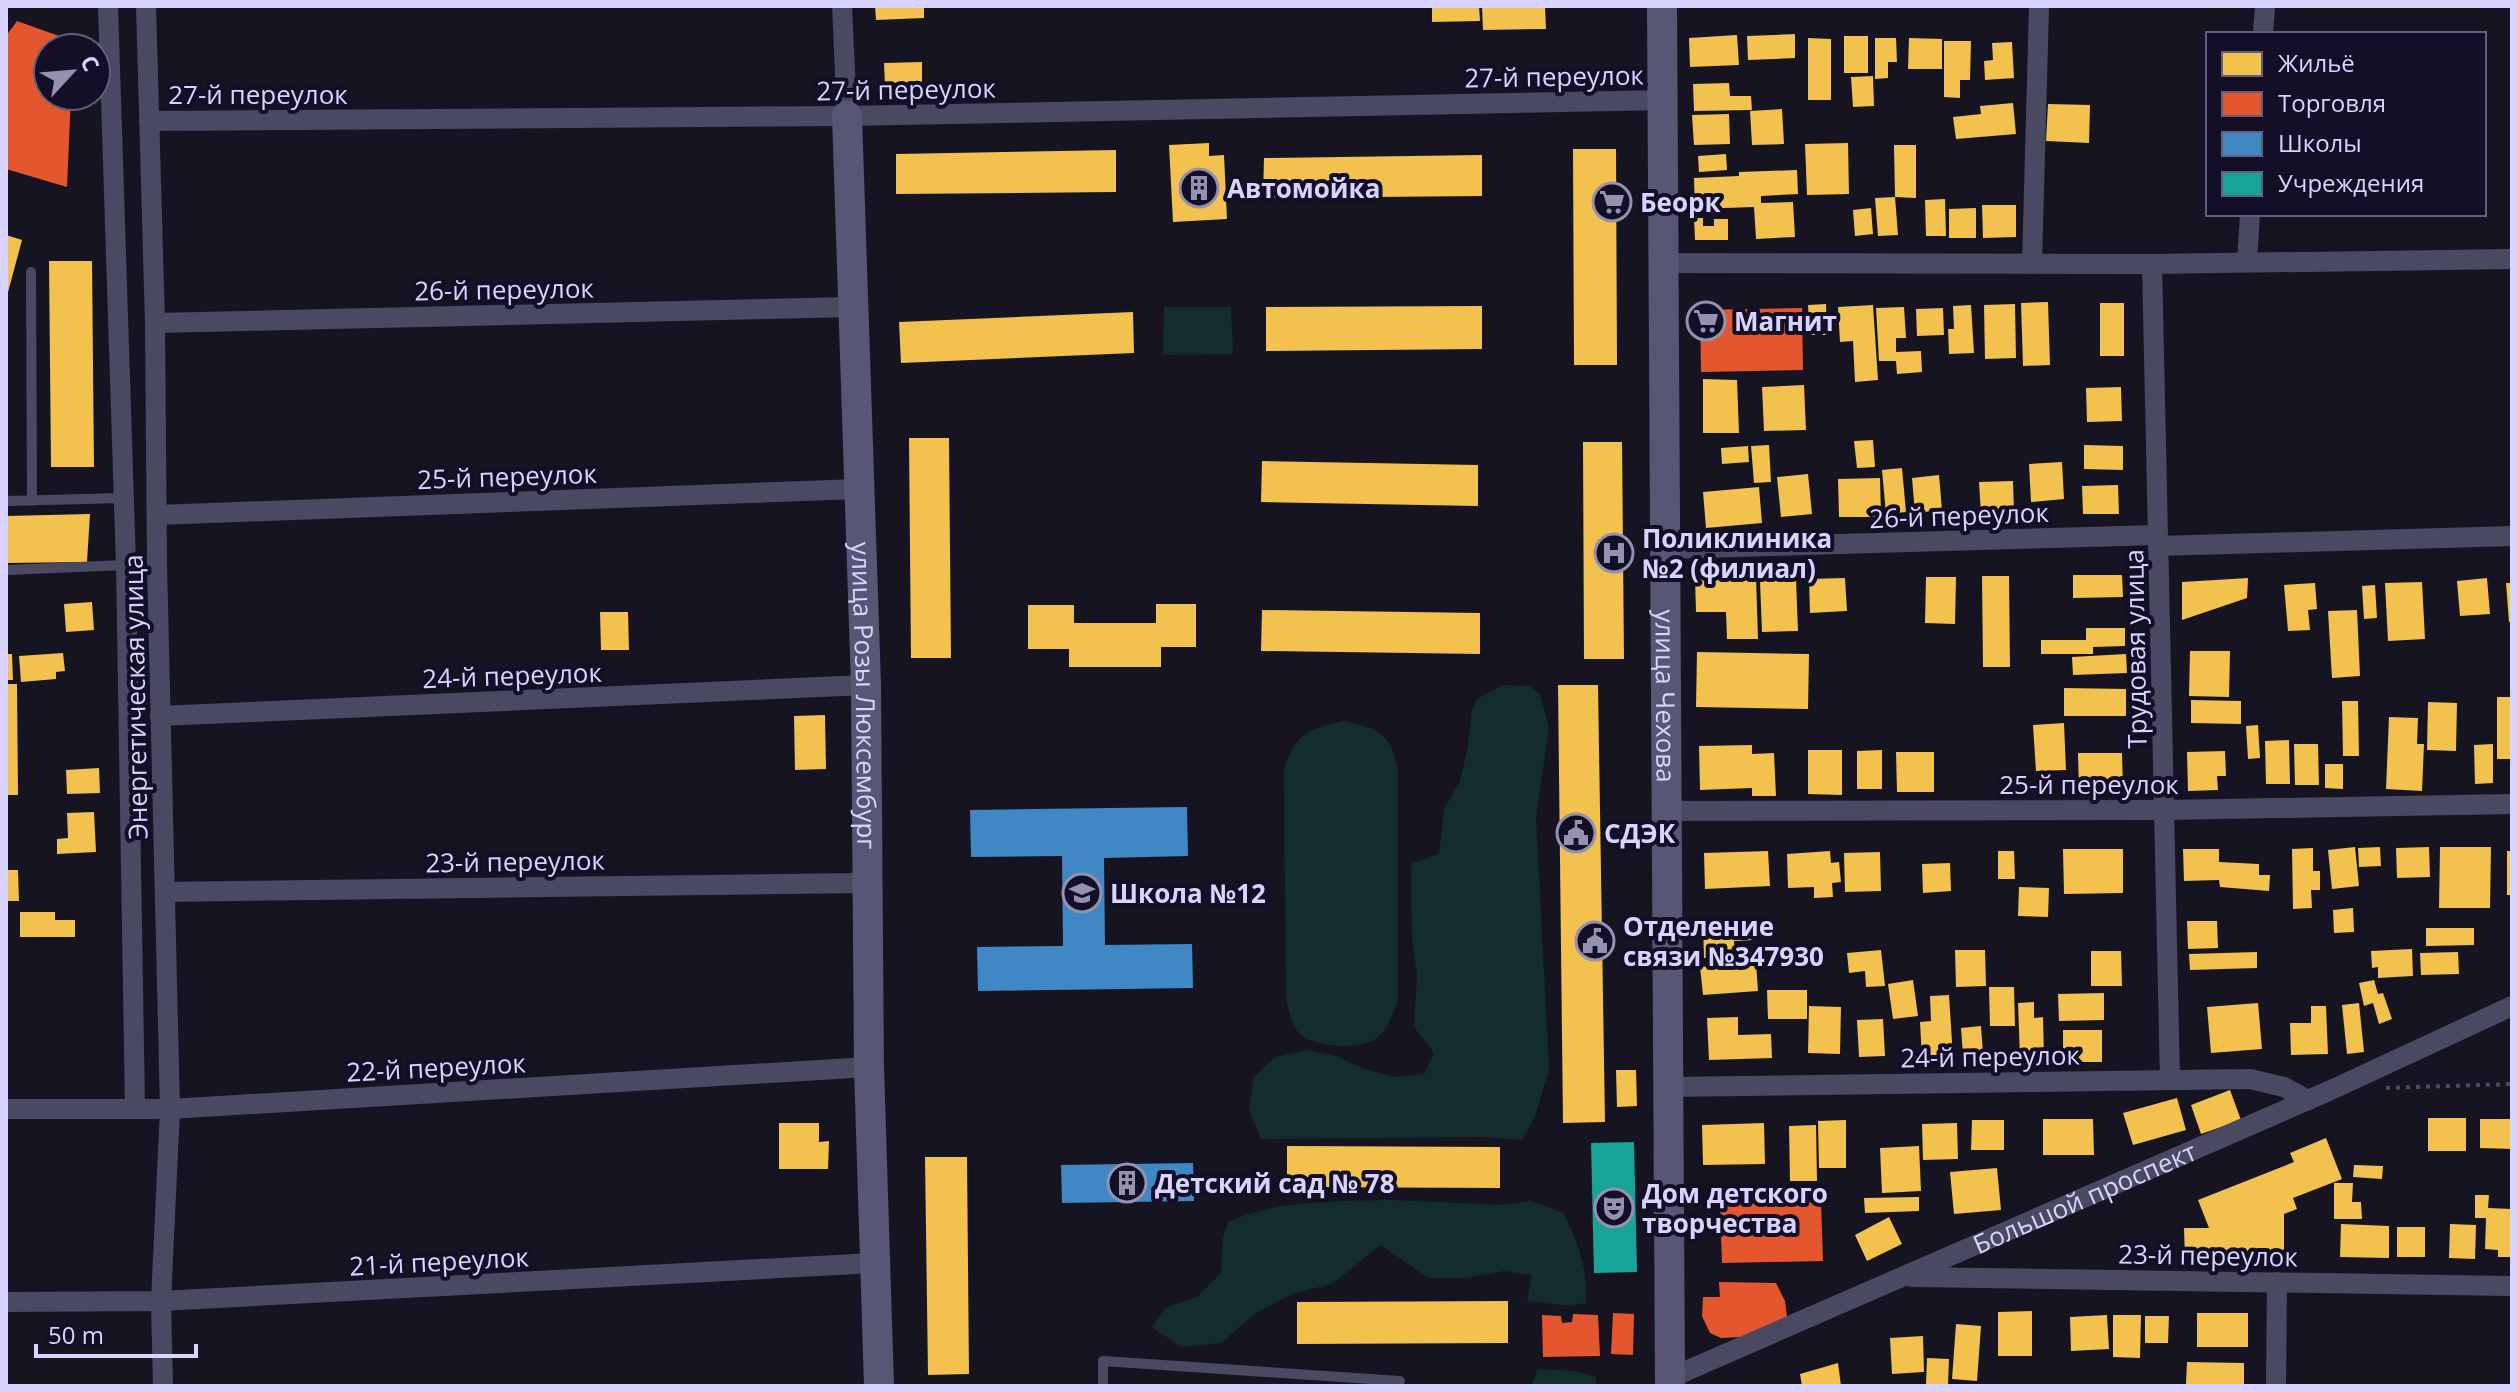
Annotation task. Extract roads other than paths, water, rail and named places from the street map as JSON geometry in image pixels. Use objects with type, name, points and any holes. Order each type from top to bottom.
[{"type":"main road","name":"улица Чехова","points":[[1662,6],[1668,1087],[1665,1383]]},
{"type":"main road","name":"улица Розы Люксембург","points":[[847,116],[866,685],[869,1067],[879,1386]]},
{"type":"street","points":[[108,6],[126,565],[135,1109]]},
{"type":"street","name":"Энергетическая улица","points":[[146,6],[170,1109],[161,1301],[163,1386]]},
{"type":"street","name":"улица Розы Люксембург","points":[[842,6],[847,116]]},
{"type":"street","points":[[2032,264],[2039,6]]},
{"type":"street","points":[[2263,32],[2265,6]]},
{"type":"street","name":"27-й переулок","points":[[149,121],[847,116],[1664,100]]},
{"type":"street","points":[[2247,262],[2250,216]]},
{"type":"street","points":[[1664,263],[2152,264],[2512,259]]},
{"type":"street","name":"Трудовая улица","points":[[2152,264],[2170,1080]]},
{"type":"street","name":"26-й переулок","points":[[155,323],[854,307]]},
{"type":"street","name":"25-й переулок","points":[[157,515],[859,489]]},
{"type":"street","name":"26-й переулок","points":[[1665,549],[2512,536]]},
{"type":"street","points":[[128,660],[159,659]]},
{"type":"street","name":"24-й переулок","points":[[160,716],[866,685]]},
{"type":"street","name":"25-й переулок","points":[[1667,811],[2164,810],[2512,804]]},
{"type":"street","name":"23-й переулок","points":[[165,892],[866,883]]},
{"type":"street","name":"Большой проспект","points":[[1665,1383],[2308,1100],[2512,1006]]},
{"type":"street","name":"22-й переулок","points":[[6,1109],[170,1109],[869,1067]]},
{"type":"street","name":"24-й переулок","points":[[1668,1087],[2250,1079],[2284,1087],[2308,1100]]},
{"type":"street","name":"21-й переулок","points":[[6,1302],[161,1301],[874,1263]]},
{"type":"street","name":"23-й переулок","points":[[1902,1277],[2512,1286]]},
{"type":"street","points":[[2276,1386],[2277,1282]]},
{"type":"lane","points":[[31,272],[32,501]]},
{"type":"lane","points":[[6,501],[124,498]]},
{"type":"lane","points":[[6,570],[126,565]]},
{"type":"lane","points":[[1103,1386],[1103,1361],[1400,1381]]},
{"type":"place","name":"Автомойка","points":[[1199,188]]},
{"type":"place","name":"Беорк","points":[[1612,202]]},
{"type":"place","name":"Магнит","points":[[1706,321]]},
{"type":"place","name":"Поликлиника №2 (филиал)","points":[[1614,553]]},
{"type":"place","name":"СДЭК","points":[[1576,833]]},
{"type":"place","name":"Школа №12","points":[[1082,893]]},
{"type":"place","name":"Отделение связи №347930","points":[[1595,941]]},
{"type":"place","name":"Детский сад № 78","points":[[1127,1183]]},
{"type":"place","name":"Дом детского творчества","points":[[1614,1208]]}]
